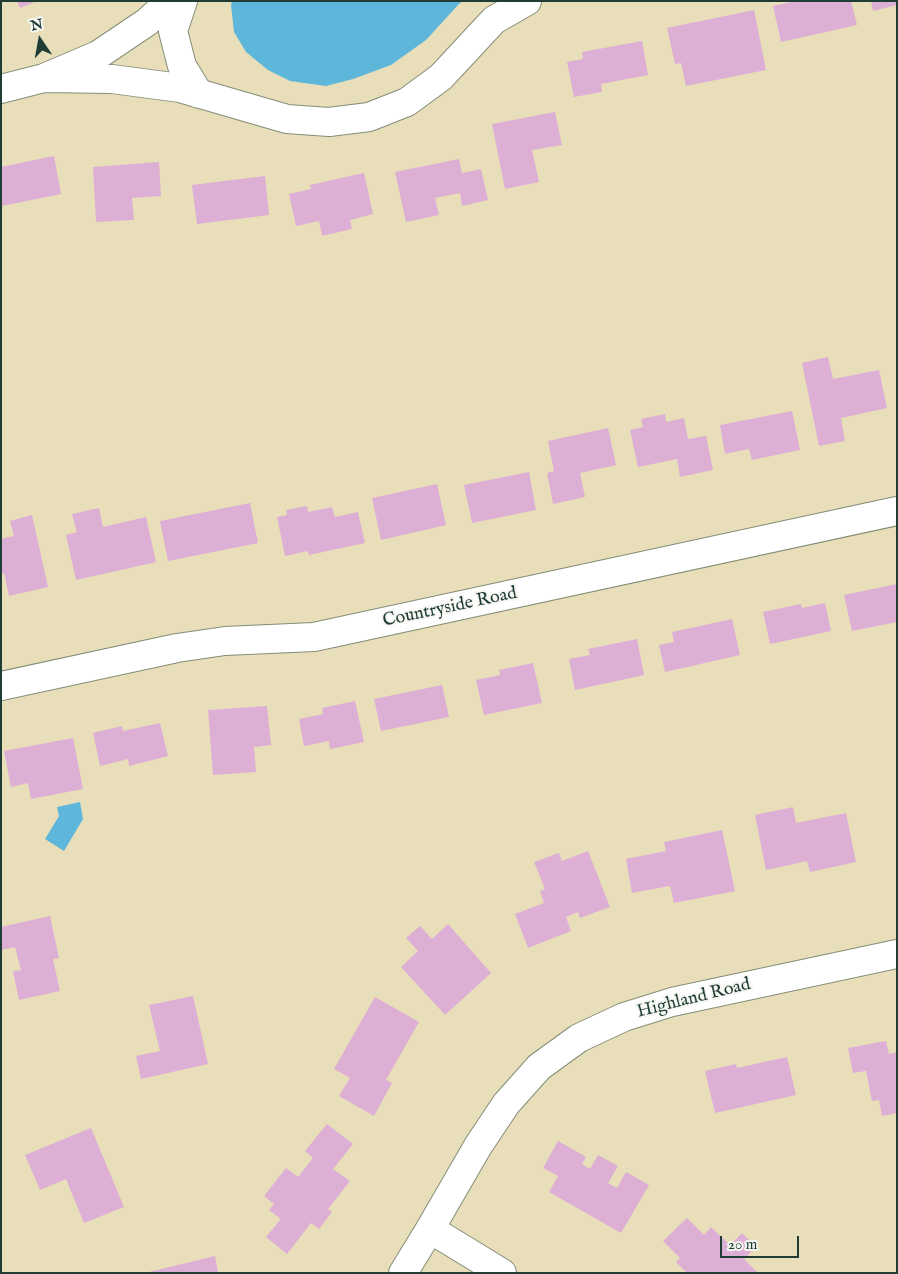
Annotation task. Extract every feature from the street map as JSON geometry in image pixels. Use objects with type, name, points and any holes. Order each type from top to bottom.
[{"type":"street","points":[[1,89],[44,78],[98,55],[147,22],[170,1]]},
{"type":"street","points":[[183,1],[172,31],[182,66],[199,94]]},
{"type":"street","points":[[44,78],[112,79],[180,88],[287,119],[329,122],[369,117],[407,102],[441,77],[494,20],[527,1]]},
{"type":"street","name":"Countryside Road","points":[[1,686],[178,648],[224,641],[314,638],[897,511]]},
{"type":"street","name":"Highland Road","points":[[403,1273],[478,1146],[506,1104],[539,1067],[579,1038],[624,1017],[672,1002],[897,954]]},
{"type":"street","points":[[430,1229],[502,1273]]},
{"type":"water","points":[[232,1],[463,1],[426,40],[391,65],[353,79],[326,86],[290,81],[268,70],[246,52],[234,32]]},
{"type":"water","points":[[80,802],[83,819],[64,851],[45,839],[59,816],[57,807]]},
{"type":"building","points":[[17,1],[37,1],[20,8]]},
{"type":"building","points":[[796,1],[851,1],[857,25],[781,42],[773,6]]},
{"type":"building","points":[[871,1],[897,1],[897,5],[873,11]]},
{"type":"building","points":[[754,10],[766,70],[686,86],[681,63],[675,64],[667,28]]},
{"type":"building","points":[[642,41],[648,75],[601,84],[602,92],[574,97],[567,62],[583,59],[582,52]]},
{"type":"building","points":[[555,112],[562,145],[532,150],[539,182],[505,189],[492,124]]},
{"type":"building","points":[[54,156],[61,194],[2,206],[1,167]]},
{"type":"building","points":[[459,159],[462,173],[481,169],[488,200],[462,206],[460,193],[435,198],[439,215],[406,222],[395,172]]},
{"type":"building","points":[[159,162],[161,196],[132,198],[134,220],[96,222],[93,167]]},
{"type":"building","points":[[364,173],[373,214],[350,220],[352,229],[322,236],[319,221],[296,226],[289,194],[311,189],[310,185]]},
{"type":"building","points":[[265,176],[269,215],[197,224],[192,185]]},
{"type":"building","points":[[828,357],[833,379],[879,370],[887,408],[841,418],[845,441],[819,446],[802,363]]},
{"type":"building","points":[[792,411],[800,450],[752,460],[749,449],[725,454],[720,425]]},
{"type":"building","points":[[665,414],[666,422],[684,418],[688,439],[706,436],[713,470],[680,477],[677,459],[638,467],[630,430],[643,427],[641,419]]},
{"type":"building","points":[[608,428],[616,465],[580,473],[585,497],[553,504],[547,473],[554,471],[548,441]]},
{"type":"building","points":[[529,472],[536,510],[472,523],[464,485]]},
{"type":"building","points":[[437,484],[446,525],[381,540],[372,498]]},
{"type":"building","points":[[250,503],[258,543],[168,561],[160,521]]},
{"type":"building","points":[[307,506],[308,512],[332,507],[335,517],[358,512],[365,543],[309,555],[308,551],[285,556],[277,517],[287,515],[286,510]]},
{"type":"building","points":[[99,508],[103,527],[146,517],[156,562],[76,580],[66,535],[77,532],[72,514]]},
{"type":"building","points":[[32,515],[48,587],[9,596],[4,573],[1,574],[1,539],[14,536],[10,521]]},
{"type":"building","points":[[897,584],[897,622],[852,631],[844,595]]},
{"type":"building","points":[[825,603],[831,631],[770,644],[763,612],[801,604],[802,608]]},
{"type":"building","points":[[732,619],[740,655],[665,672],[659,645],[674,642],[672,632]]},
{"type":"building","points":[[637,639],[644,675],[575,690],[569,659],[590,655],[588,649]]},
{"type":"building","points":[[533,663],[542,703],[484,715],[476,680],[500,675],[499,670]]},
{"type":"building","points":[[442,685],[449,717],[381,731],[374,699]]},
{"type":"building","points":[[355,701],[364,742],[330,749],[329,741],[304,746],[299,719],[323,714],[322,708]]},
{"type":"building","points":[[267,706],[271,745],[254,747],[256,772],[213,775],[208,710]]},
{"type":"building","points":[[160,723],[168,756],[129,766],[128,759],[100,766],[93,733],[122,726],[123,731]]},
{"type":"building","points":[[73,738],[83,789],[31,799],[28,783],[11,787],[4,751]]},
{"type":"building","points":[[793,807],[796,823],[846,813],[856,862],[810,872],[807,861],[766,870],[755,815]]},
{"type":"building","points":[[722,830],[735,891],[674,903],[670,886],[632,893],[626,859],[666,851],[664,842]]},
{"type":"building","points":[[588,851],[610,907],[580,918],[578,912],[566,917],[571,931],[528,948],[515,914],[544,903],[540,891],[545,889],[534,862],[559,853],[562,861]]},
{"type":"building","points":[[50,916],[59,958],[53,959],[60,991],[19,1000],[13,971],[21,970],[15,947],[1,950],[1,927]]},
{"type":"building","points":[[448,924],[491,973],[445,1015],[401,967],[418,951],[406,938],[420,926],[432,939]]},
{"type":"building","points":[[193,996],[208,1064],[141,1079],[136,1056],[160,1051],[149,1005]]},
{"type":"building","points":[[375,997],[419,1022],[386,1080],[392,1083],[374,1116],[339,1096],[350,1078],[334,1069]]},
{"type":"building","points":[[886,1041],[889,1054],[897,1052],[897,1113],[882,1116],[879,1100],[872,1101],[866,1071],[853,1073],[848,1048]]},
{"type":"building","points":[[787,1057],[796,1095],[715,1113],[705,1071],[736,1064],[737,1068]]},
{"type":"building","points":[[327,1124],[353,1144],[333,1169],[350,1181],[328,1209],[332,1212],[319,1229],[311,1223],[287,1254],[266,1237],[281,1219],[269,1210],[274,1204],[264,1196],[286,1168],[298,1177],[313,1158],[305,1151]]},
{"type":"building","points":[[91,1128],[124,1207],[84,1223],[66,1179],[40,1190],[25,1155]]},
{"type":"building","points":[[558,1141],[586,1157],[582,1164],[590,1169],[598,1155],[618,1166],[608,1183],[617,1188],[626,1172],[649,1185],[621,1233],[549,1192],[558,1176],[543,1168]]},
{"type":"building","points":[[687,1218],[704,1235],[711,1227],[730,1245],[742,1233],[756,1247],[744,1259],[758,1273],[687,1273],[676,1262],[680,1258],[663,1241]]},
{"type":"building","points":[[215,1256],[218,1273],[149,1273],[149,1272]]}]
